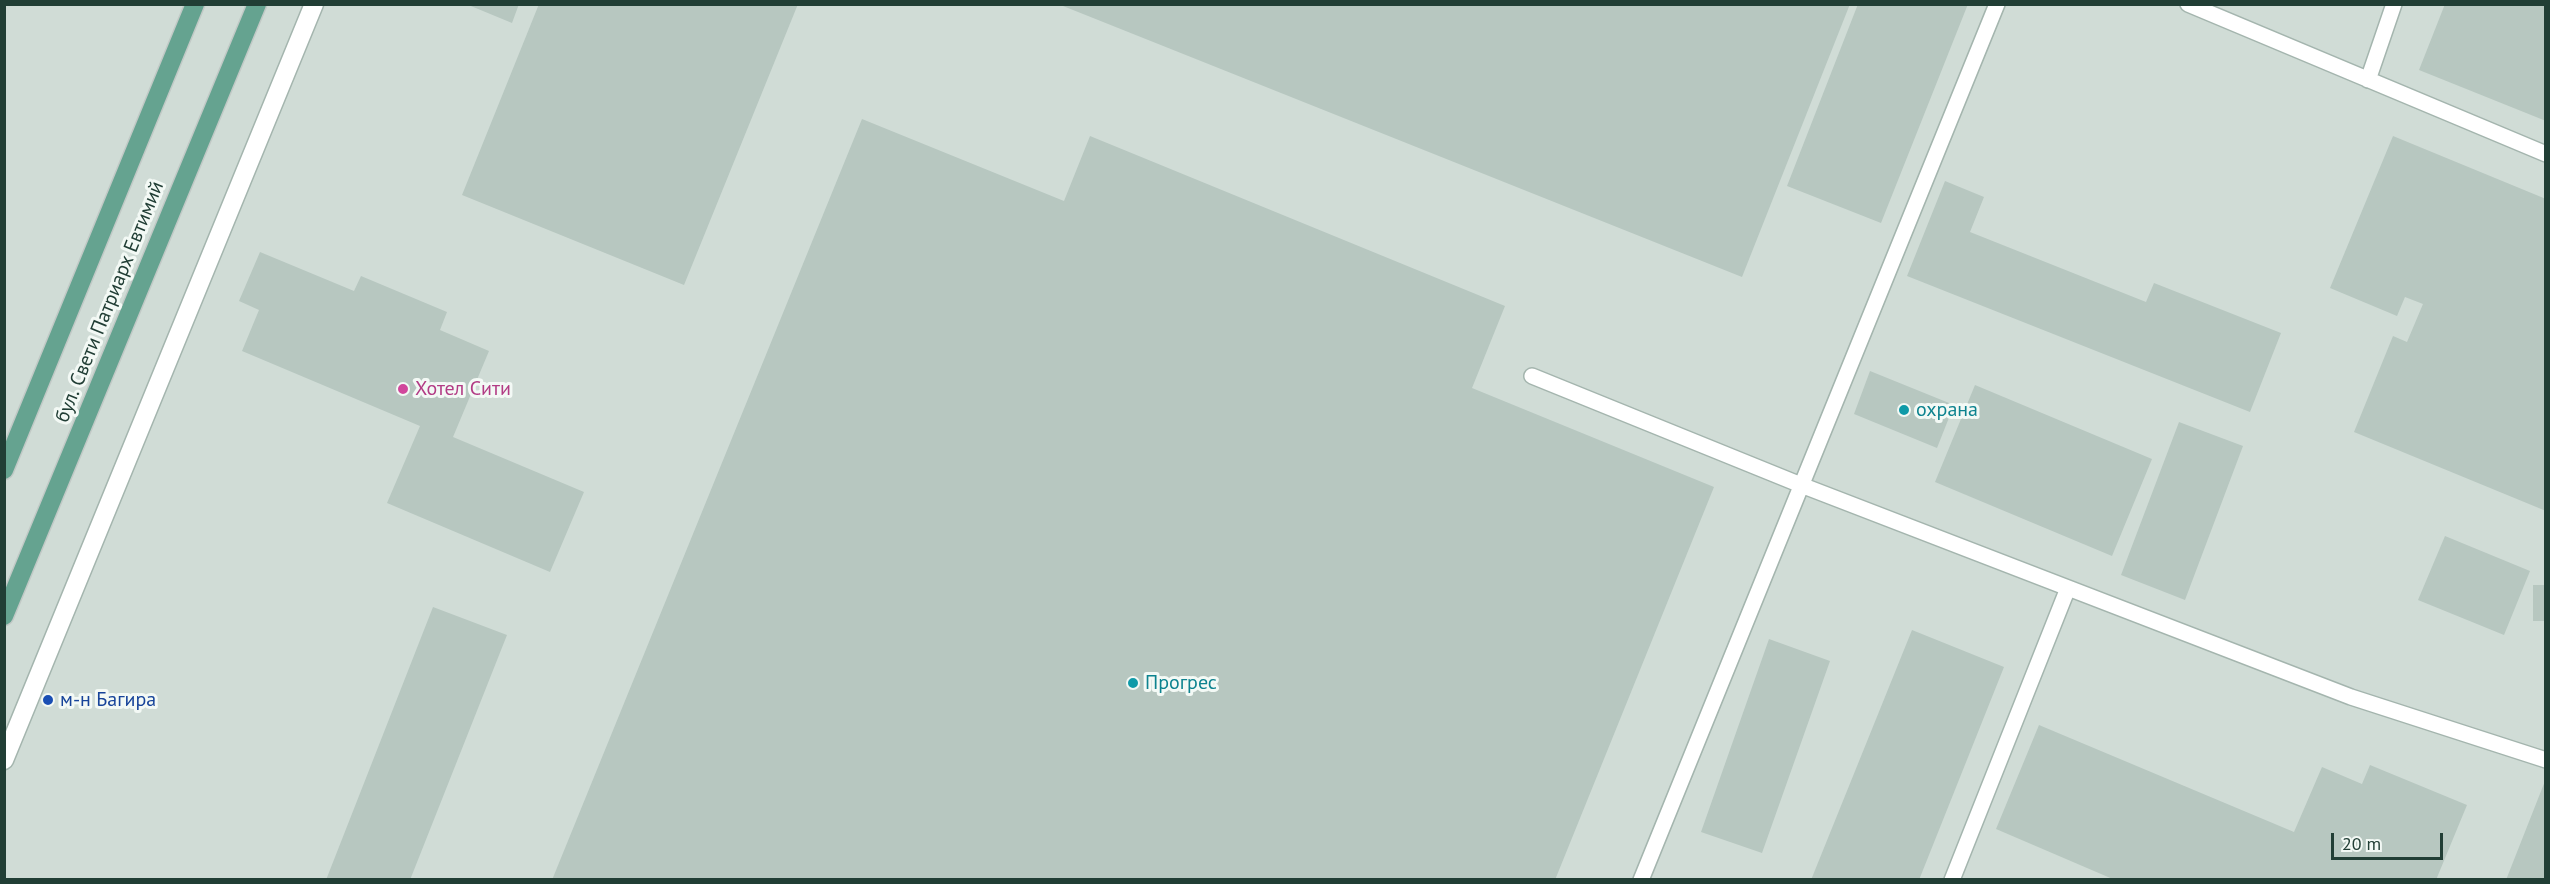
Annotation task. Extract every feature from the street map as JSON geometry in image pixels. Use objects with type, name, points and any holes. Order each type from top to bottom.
[{"type":"main road","name":"бул. Свети Патриарх Евтимий","points":[[4,470],[195,4]]},
{"type":"main road","name":"бул. Свети Патриарх Евтимий","points":[[4,616],[256,4]]},
{"type":"street","points":[[4,760],[314,4]]},
{"type":"lane","points":[[1641,879],[1801,485],[1850,372],[1996,4]]},
{"type":"lane","points":[[2188,4],[2546,154]]},
{"type":"lane","points":[[2368,80],[2394,4]]},
{"type":"lane","points":[[1532,376],[1801,485],[2351,697],[2546,760]]},
{"type":"lane","points":[[1952,879],[2068,588]]},
{"type":"shaded area","points":[[5,5],[2545,5],[2545,879],[5,879]]},
{"type":"building","points":[[466,4],[519,4],[512,23]]},
{"type":"building","points":[[539,4],[798,4],[684,285],[462,195]]},
{"type":"building","points":[[1058,4],[1850,4],[1742,277]]},
{"type":"building","points":[[1858,4],[1968,4],[1881,223],[1787,186]]},
{"type":"building","points":[[2445,4],[2546,4],[2546,121],[2419,70]]},
{"type":"building","name":"Прогрес","points":[[862,119],[1064,201],[1090,136],[1505,306],[1472,388],[1714,487],[1555,880],[552,880]]},
{"type":"building","points":[[2393,136],[2546,199],[2546,511],[2354,432],[2393,336],[2407,342],[2423,304],[2405,297],[2397,316],[2330,288]]},
{"type":"building","points":[[1945,181],[1984,197],[1970,232],[2146,302],[2154,283],[2281,333],[2250,412],[1907,276]]},
{"type":"building","name":"Хотел Сити","points":[[260,252],[354,291],[361,276],[447,312],[440,330],[489,351],[453,437],[584,492],[550,572],[387,503],[420,426],[242,351],[259,310],[239,301]]},
{"type":"building","name":"охрана","points":[[1870,371],[1954,405],[1937,448],[1854,414]]},
{"type":"building","points":[[1975,385],[2152,459],[2112,556],[1935,482]]},
{"type":"building","points":[[2179,422],[2243,446],[2185,600],[2121,575]]},
{"type":"building","points":[[2445,536],[2530,571],[2504,635],[2418,600]]},
{"type":"building","points":[[2533,585],[2546,585],[2546,621],[2533,621]]},
{"type":"building","points":[[433,607],[507,635],[410,880],[326,880]]},
{"type":"building","points":[[1912,630],[2004,667],[1919,880],[1811,880]]},
{"type":"building","points":[[1769,639],[1830,661],[1762,853],[1701,832]]},
{"type":"building","points":[[2039,725],[2294,832],[2322,767],[2362,784],[2370,765],[2467,805],[2436,880],[2115,880],[1996,829]]},
{"type":"building","points":[[2545,781],[2546,880],[2506,880]]},
{"type":"place","name":"Хотел Сити","points":[[403,389]]},
{"type":"place","name":"охрана","points":[[1904,410]]},
{"type":"place","name":"Прогрес","points":[[1133,683]]},
{"type":"place","name":"м-н Багира","points":[[48,700]]}]
